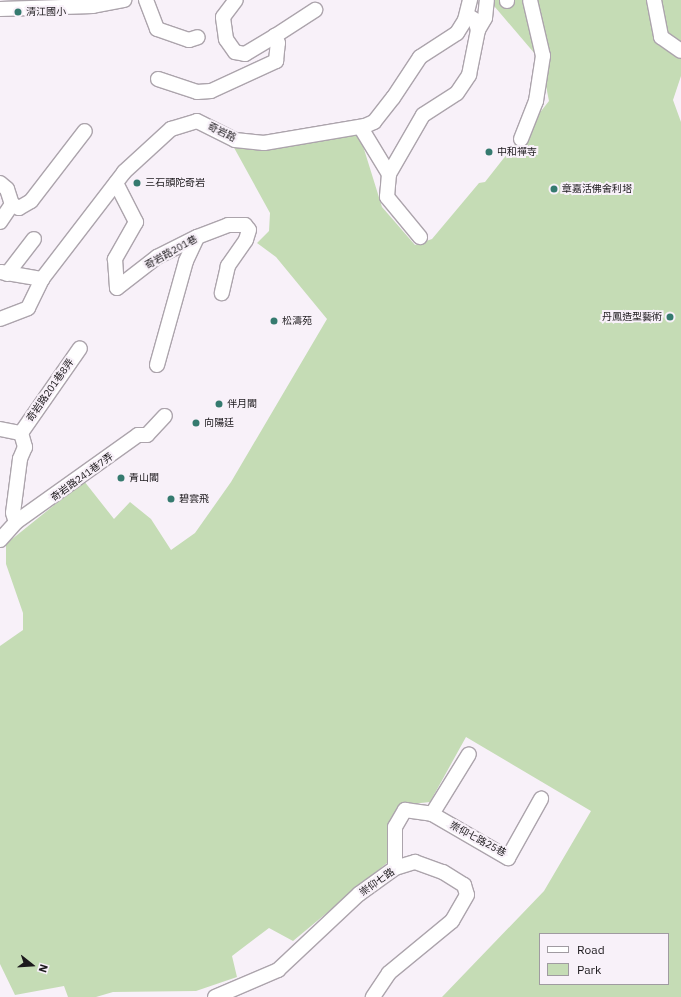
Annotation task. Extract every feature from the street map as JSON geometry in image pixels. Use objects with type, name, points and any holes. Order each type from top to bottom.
[{"type":"street","points":[[0,22],[5,5],[93,6],[124,0]]},
{"type":"street","points":[[146,0],[157,29],[189,40],[198,37]]},
{"type":"street","points":[[236,0],[229,6],[222,25],[235,52],[245,54],[315,10]]},
{"type":"street","name":"奇岩路","points":[[0,319],[28,308],[42,279],[116,183],[171,129],[191,122],[205,123],[235,140],[264,143],[361,128],[374,122],[411,66],[457,33],[467,15],[470,0]]},
{"type":"street","points":[[420,237],[387,197],[389,174],[423,115],[456,93],[469,75],[478,30],[485,18],[487,0]]},
{"type":"street","points":[[521,139],[537,94],[543,56],[530,0]]},
{"type":"street","points":[[654,0],[661,37],[681,51]]},
{"type":"street","points":[[467,15],[475,20],[478,30]]},
{"type":"street","points":[[158,79],[197,92],[211,91],[276,61],[278,43],[275,36]]},
{"type":"street","points":[[361,128],[389,174]]},
{"type":"street","points":[[0,183],[7,189],[12,204],[19,208],[31,201],[85,131]]},
{"type":"street","name":"奇岩路201巷","points":[[116,183],[136,222],[115,259],[117,288],[157,257],[197,237],[234,224],[245,225],[249,230],[228,266],[222,293]]},
{"type":"street","points":[[0,222],[12,204]]},
{"type":"street","points":[[157,365],[186,261],[197,237]]},
{"type":"street","points":[[2,273],[34,239]]},
{"type":"street","points":[[157,257],[186,261]]},
{"type":"street","points":[[2,273],[29,274],[42,279]]},
{"type":"street","name":"奇岩路201巷8弄","points":[[21,433],[80,348]]},
{"type":"street","name":"奇岩路241巷7弄","points":[[0,540],[16,522],[138,435],[147,435],[164,416]]},
{"type":"street","points":[[0,429],[21,433],[25,447],[20,459],[13,513],[16,522]]},
{"type":"street","points":[[432,814],[469,754]]},
{"type":"street","name":"崇仰七路25巷","points":[[395,868],[395,827],[399,817],[410,809],[432,814],[508,858],[541,799]]},
{"type":"street","name":"崇仰七路","points":[[215,997],[278,970],[359,894],[395,868],[415,862],[443,872],[464,885],[467,895],[452,921],[390,973],[373,997]]},
{"type":"green space","points":[[489,0],[681,0],[681,76],[673,100],[681,122],[681,997],[442,997],[544,891],[591,811],[466,737],[430,802],[402,805],[388,862],[293,941],[269,928],[232,956],[237,977],[196,991],[113,992],[96,997],[68,997],[64,986],[15,995],[0,964],[0,646],[23,630],[23,613],[6,564],[6,544],[84,481],[114,519],[130,502],[151,519],[171,550],[195,533],[231,482],[327,319],[276,257],[257,243],[269,231],[270,213],[232,144],[359,133],[382,207],[415,245],[432,239],[479,183],[485,182],[549,101],[541,61]]},
{"type":"place","name":"清江國小","points":[[18,12]]},
{"type":"place","name":"中和禪寺","points":[[489,152]]},
{"type":"place","name":"三石頭陀奇岩","points":[[137,183]]},
{"type":"place","name":"章嘉活佛舍利塔","points":[[554,189]]},
{"type":"place","name":"丹鳳造型藝術","points":[[670,317]]},
{"type":"place","name":"松濤苑","points":[[274,321]]},
{"type":"place","name":"伴月閣","points":[[219,404]]},
{"type":"place","name":"向陽廷","points":[[196,423]]},
{"type":"place","name":"青山閣","points":[[121,478]]},
{"type":"place","name":"碧雲飛","points":[[171,499]]}]
